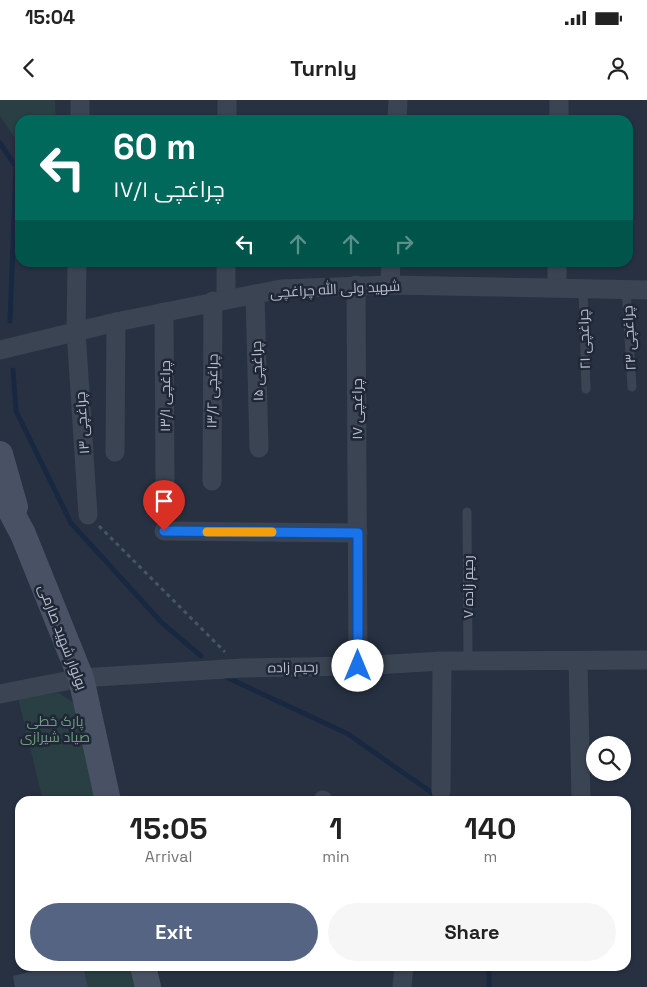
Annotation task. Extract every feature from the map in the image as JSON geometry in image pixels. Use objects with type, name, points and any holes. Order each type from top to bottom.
[{"type":"main road","name":"بولوار شهید صارمی","points":[[0,454],[23,534],[81,678],[107,796]]},
{"type":"main road","name":"بولوار شهید صارمی","points":[[0,491],[23,534]]},
{"type":"main road","points":[[144,971],[148,987]]},
{"type":"street","points":[[80,100],[80,115]]},
{"type":"street","points":[[227,115],[228,100]]},
{"type":"street","points":[[397,115],[398,100]]},
{"type":"street","points":[[559,100],[559,115]]},
{"type":"street","name":"چراغچی ۱۳","points":[[77,267],[76,331],[88,514]]},
{"type":"street","name":"چراغچی ۱۳/۲","points":[[212,481],[220,300],[225,267]]},
{"type":"street","points":[[390,285],[391,267]]},
{"type":"street","points":[[557,267],[557,288]]},
{"type":"street","name":"چراغچی ۱۷","points":[[356,285],[358,666]]},
{"type":"street","name":"شهید ولی الله چراغچی","points":[[0,350],[116,322],[282,289],[390,285],[647,290]]},
{"type":"street","name":"چراغچی ۱۵","points":[[254,294],[259,448]]},
{"type":"street","name":"چراغچی ۱۳/۱","points":[[164,312],[165,480]]},
{"type":"street","points":[[115,452],[116,322]]},
{"type":"street","points":[[164,531],[358,533]]},
{"type":"street","name":"رحیم زاده","points":[[0,694],[81,678],[220,669],[358,666],[442,661],[647,660]]},
{"type":"street","points":[[441,791],[442,661]]},
{"type":"street","points":[[578,661],[581,796]]},
{"type":"street","points":[[402,987],[404,971]]},
{"type":"lane","name":"چراغچی ۲۱","points":[[583,289],[586,389]]},
{"type":"lane","name":"چراغچی ۲۳","points":[[626,289],[632,387]]},
{"type":"lane","name":"رحیم زاده ۷","points":[[467,512],[468,661]]},
{"type":"path","points":[[88,514],[242,668]]},
{"type":"green space","points":[[0,100],[55,100],[56,115],[15,115],[15,138],[0,116]]},
{"type":"green space","name":"پارک خطی صیاد شیرازی","points":[[59,693],[78,706],[99,796],[42,796],[18,698]]},
{"type":"green space","points":[[84,971],[138,971],[141,987],[88,987]]},
{"type":"building","points":[[34,971],[84,971],[88,987],[15,987],[13,976]]},
{"type":"waterway","points":[[0,143],[15,166]]},
{"type":"waterway","points":[[10,321],[15,193]]},
{"type":"waterway","points":[[13,370],[16,411],[71,523],[162,623],[201,656]]},
{"type":"waterway","points":[[226,677],[348,734],[436,796]]},
{"type":"waterway","points":[[489,971],[489,987]]},
{"type":"slow traffic","points":[[207,532],[272,532]]},
{"type":"route","points":[[164,531],[358,533],[358,666]]}]
